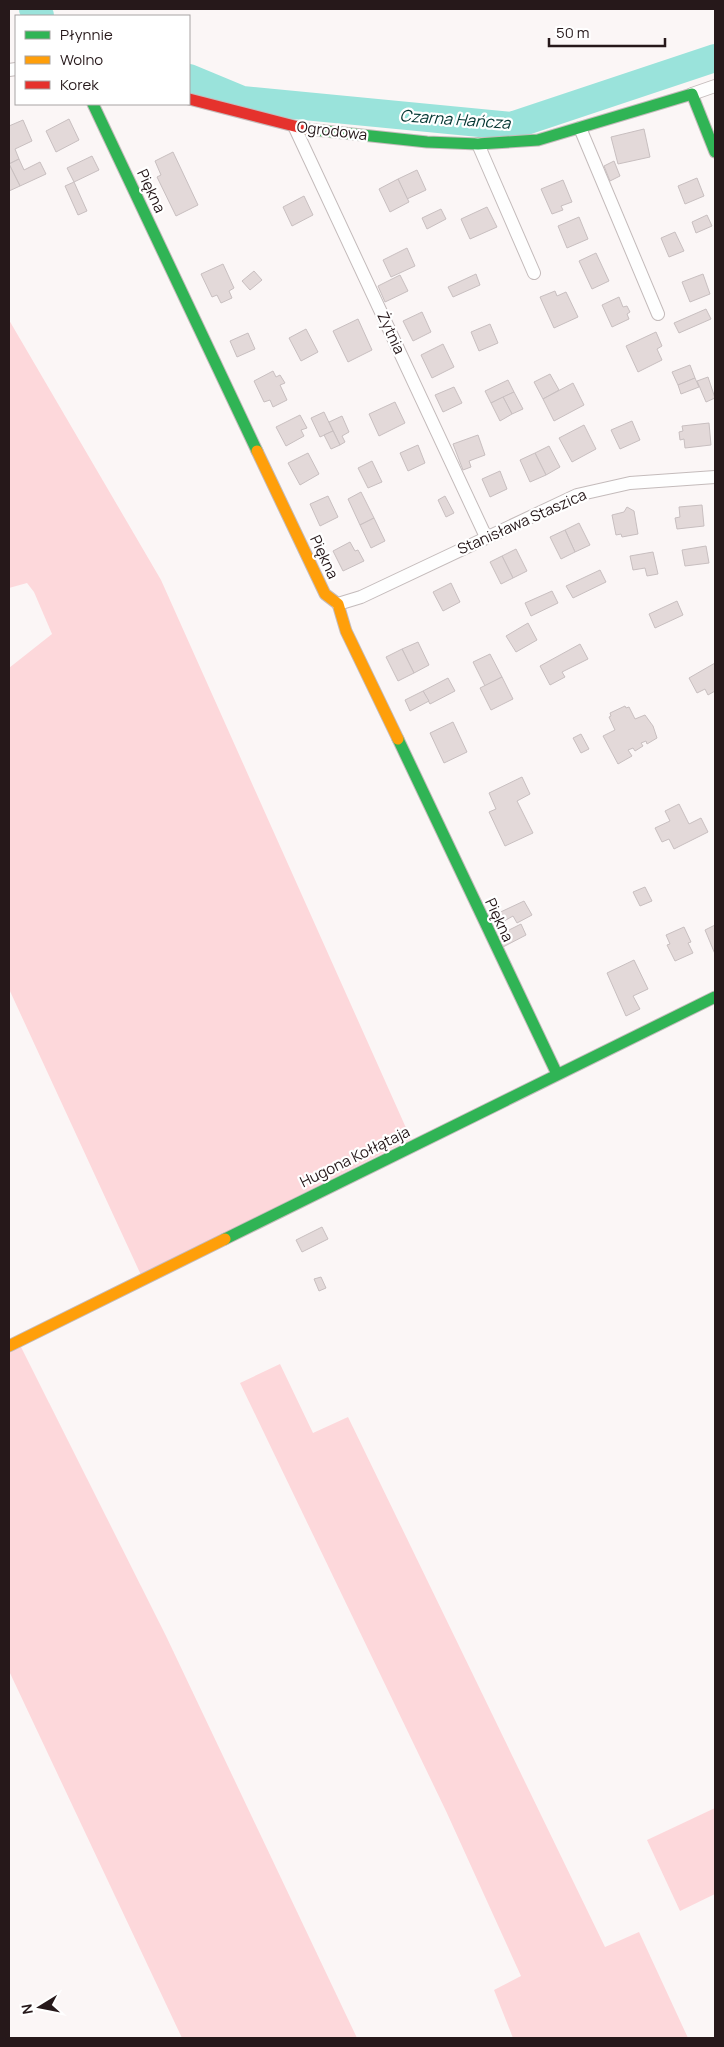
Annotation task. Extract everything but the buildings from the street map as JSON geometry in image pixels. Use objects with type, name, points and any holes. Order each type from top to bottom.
[{"type":"street","points":[[715,86],[692,94],[715,152]]},
{"type":"street","name":"Ogrodowa","points":[[190,99],[295,128],[427,142],[478,144],[538,140],[692,94]]},
{"type":"street","name":"Piękna","points":[[93,105],[325,594],[338,604],[346,631],[558,1074]]},
{"type":"street","name":"Żytnia","points":[[295,128],[486,537]]},
{"type":"street","points":[[580,128],[658,314]]},
{"type":"street","points":[[478,144],[534,273]]},
{"type":"street","name":"Stanisława Staszica","points":[[338,604],[361,598],[576,495],[599,488],[658,480],[715,477]]},
{"type":"street","name":"Hugona Kołłątaja","points":[[9,1346],[715,997]]},
{"type":"shaded area","points":[[9,320],[161,580],[411,1139],[141,1275],[9,989],[9,668],[52,634],[34,592],[27,583],[9,588]]},
{"type":"shaded area","points":[[20,1345],[166,1636],[357,2038],[182,2038],[9,1671],[9,1351]]},
{"type":"shaded area","points":[[280,1364],[313,1433],[348,1417],[605,1947],[639,1932],[688,2038],[513,2038],[494,1990],[521,1976],[446,1811],[240,1383]]},
{"type":"shaded area","points":[[715,1808],[715,1894],[680,1911],[647,1840]]},
{"type":"waterway","name":"Czarna Hańcza","points":[[33,9],[39,15]]},
{"type":"waterway","name":"Czarna Hańcza","points":[[190,78],[242,100],[511,126],[715,58]]},
{"type":"traffic: fast","points":[[306,129],[427,142],[478,144],[538,140],[692,94],[715,152]]},
{"type":"traffic: fast","points":[[93,105],[257,451]]},
{"type":"traffic: fast","points":[[398,739],[557,1074]]},
{"type":"traffic: fast","points":[[225,1239],[715,997]]},
{"type":"traffic: slow","points":[[257,451],[325,594],[338,604],[346,631],[398,739]]},
{"type":"traffic: slow","points":[[9,1346],[225,1239]]},
{"type":"traffic: jam","points":[[190,99],[306,129]]}]
